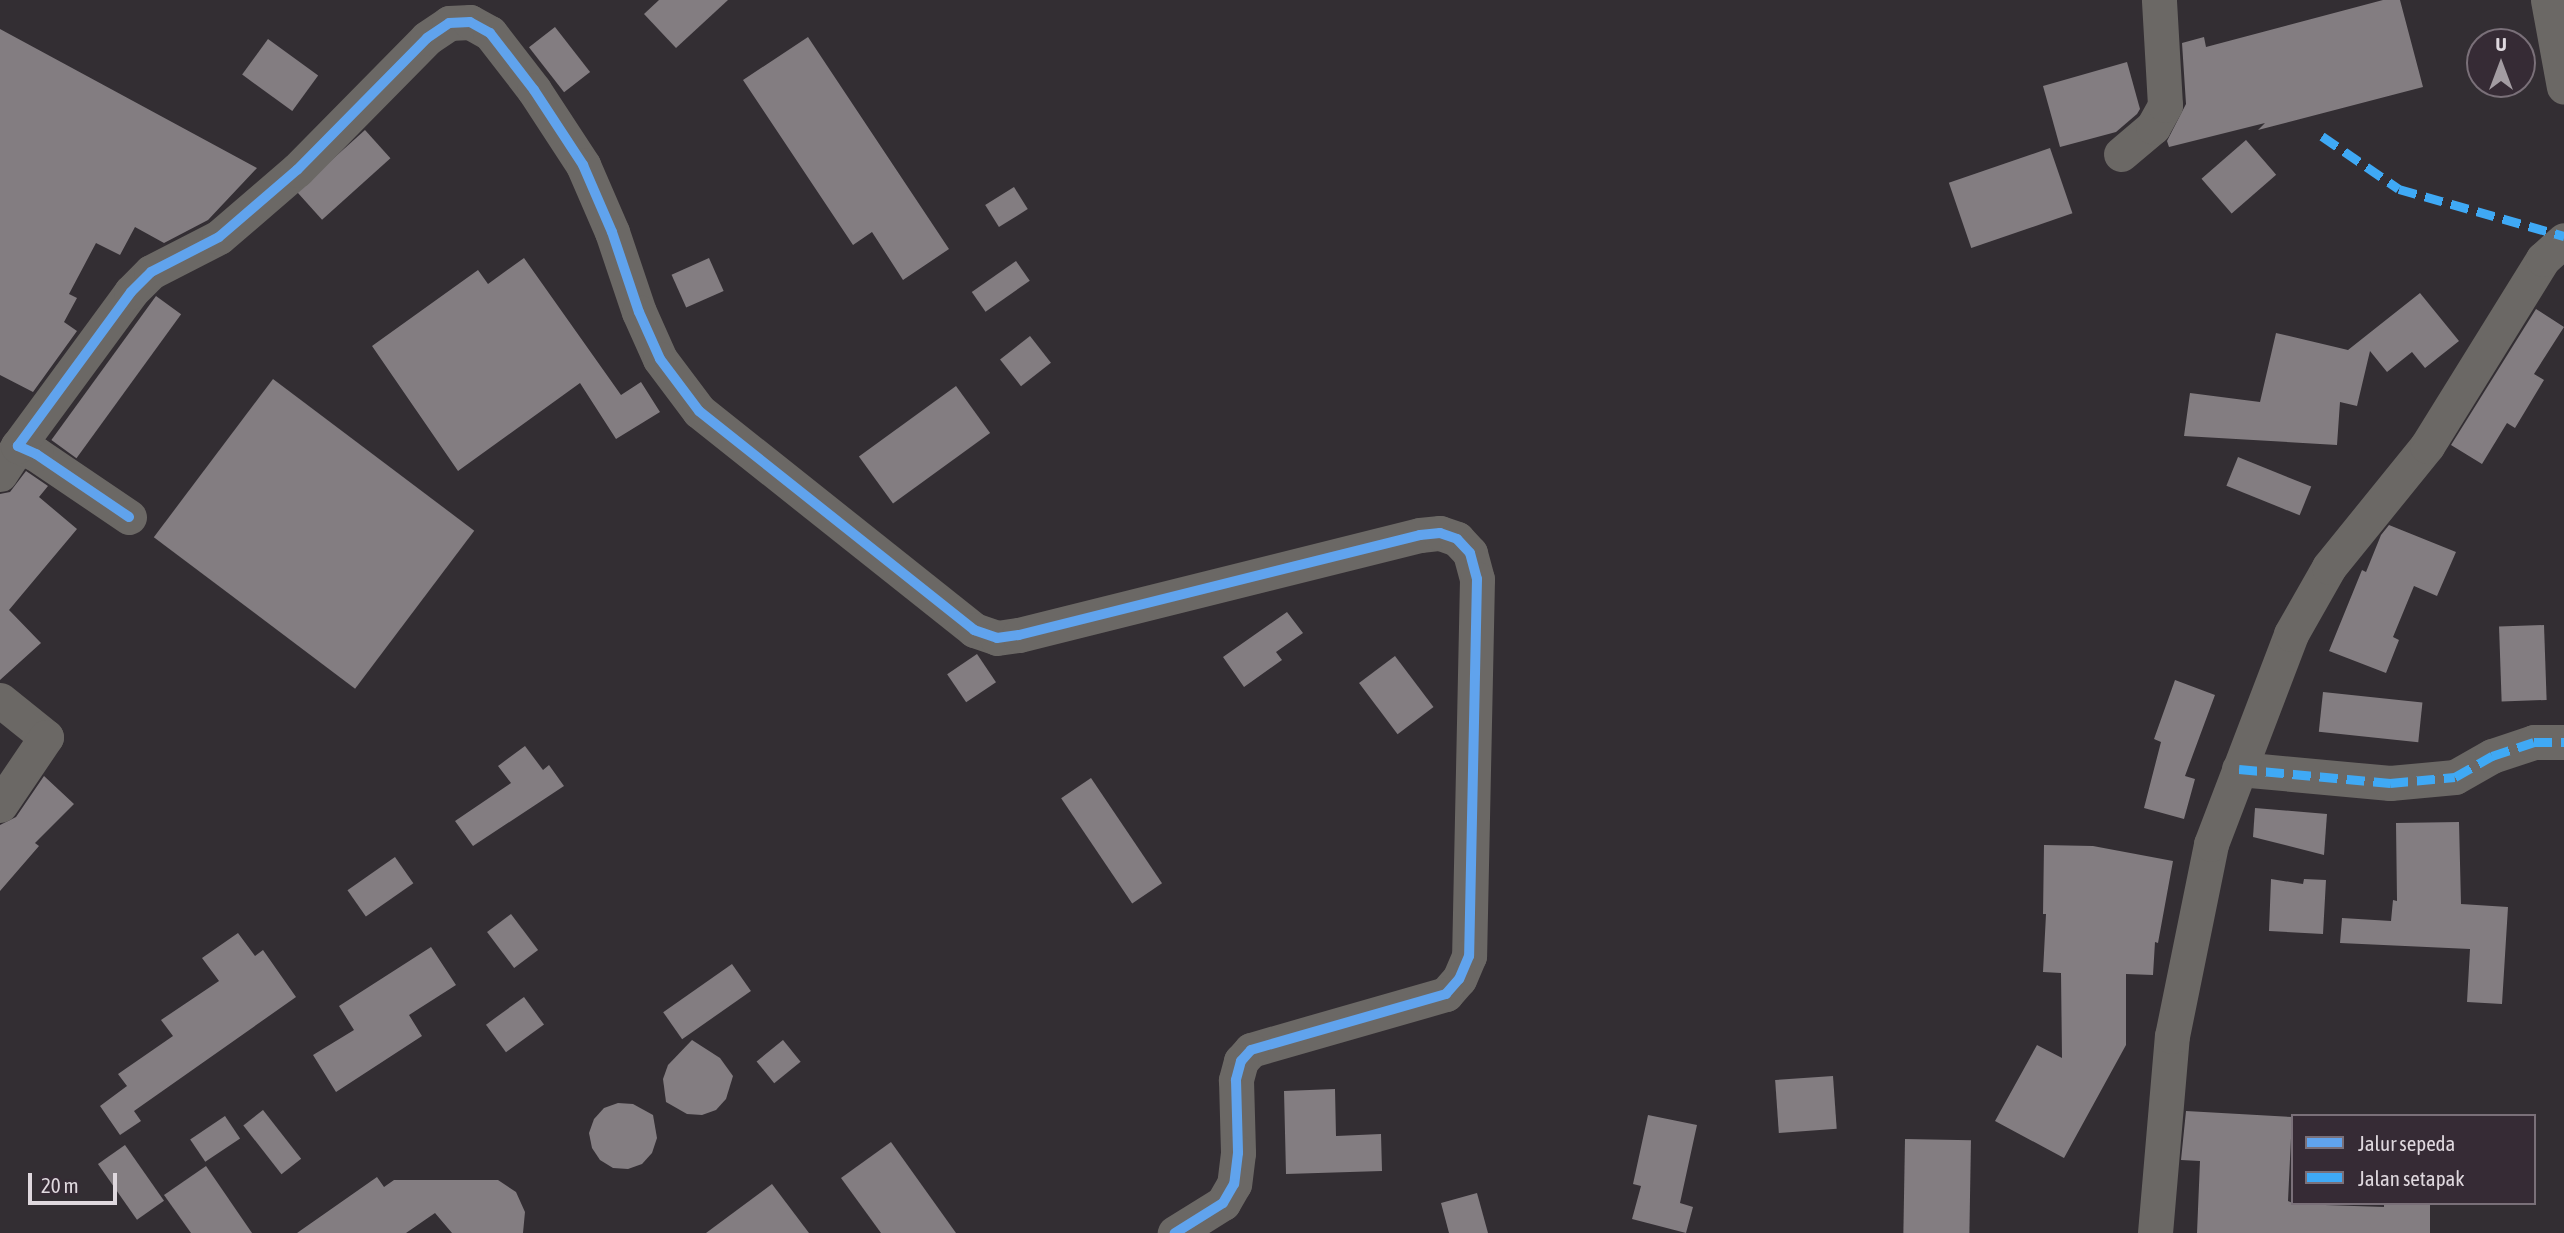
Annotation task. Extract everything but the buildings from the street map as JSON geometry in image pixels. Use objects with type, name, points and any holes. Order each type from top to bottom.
[{"type":"street","points":[[2120,154],[2153,127],[2165,105],[2159,0]]},
{"type":"street","points":[[2548,0],[2564,87]]},
{"type":"street","points":[[9,460],[131,292],[151,272],[219,237],[296,170],[427,38],[449,23],[470,22],[490,33],[534,90],[583,165],[612,232],[639,312],[660,359],[699,411],[974,630],[997,638],[1019,635],[1420,535],[1440,533],[1457,539],[1470,553],[1477,579],[1469,956],[1459,979],[1446,994],[1251,1050],[1241,1061],[1236,1080],[1238,1153],[1234,1184],[1223,1203],[1175,1233]]},
{"type":"street","points":[[2155,1233],[2172,1036],[2211,844],[2291,634],[2329,567],[2427,446],[2543,259],[2564,240]]},
{"type":"street","points":[[9,460],[36,454],[129,517]]},
{"type":"street","points":[[0,700],[46,737],[0,805]]},
{"type":"street","points":[[2239,769],[2389,783],[2455,777],[2502,752],[2534,742],[2564,742]]},
{"type":"marked path","points":[[2322,136],[2399,189],[2564,236]]},
{"type":"marked path","points":[[2239,769],[2390,783],[2455,777],[2492,756],[2534,742],[2564,742]]},
{"type":"cycle path","points":[[129,517],[36,454],[18,446],[131,292],[151,272],[219,237],[297,170],[427,38],[449,23],[470,22],[490,33],[534,90],[583,165],[612,232],[639,312],[660,359],[699,411],[974,630],[997,638],[1019,635],[1420,535],[1440,533],[1457,539],[1470,553],[1477,579],[1469,956],[1459,979],[1446,994],[1251,1050],[1241,1061],[1236,1080],[1238,1153],[1234,1184],[1223,1203],[1175,1233]]}]
